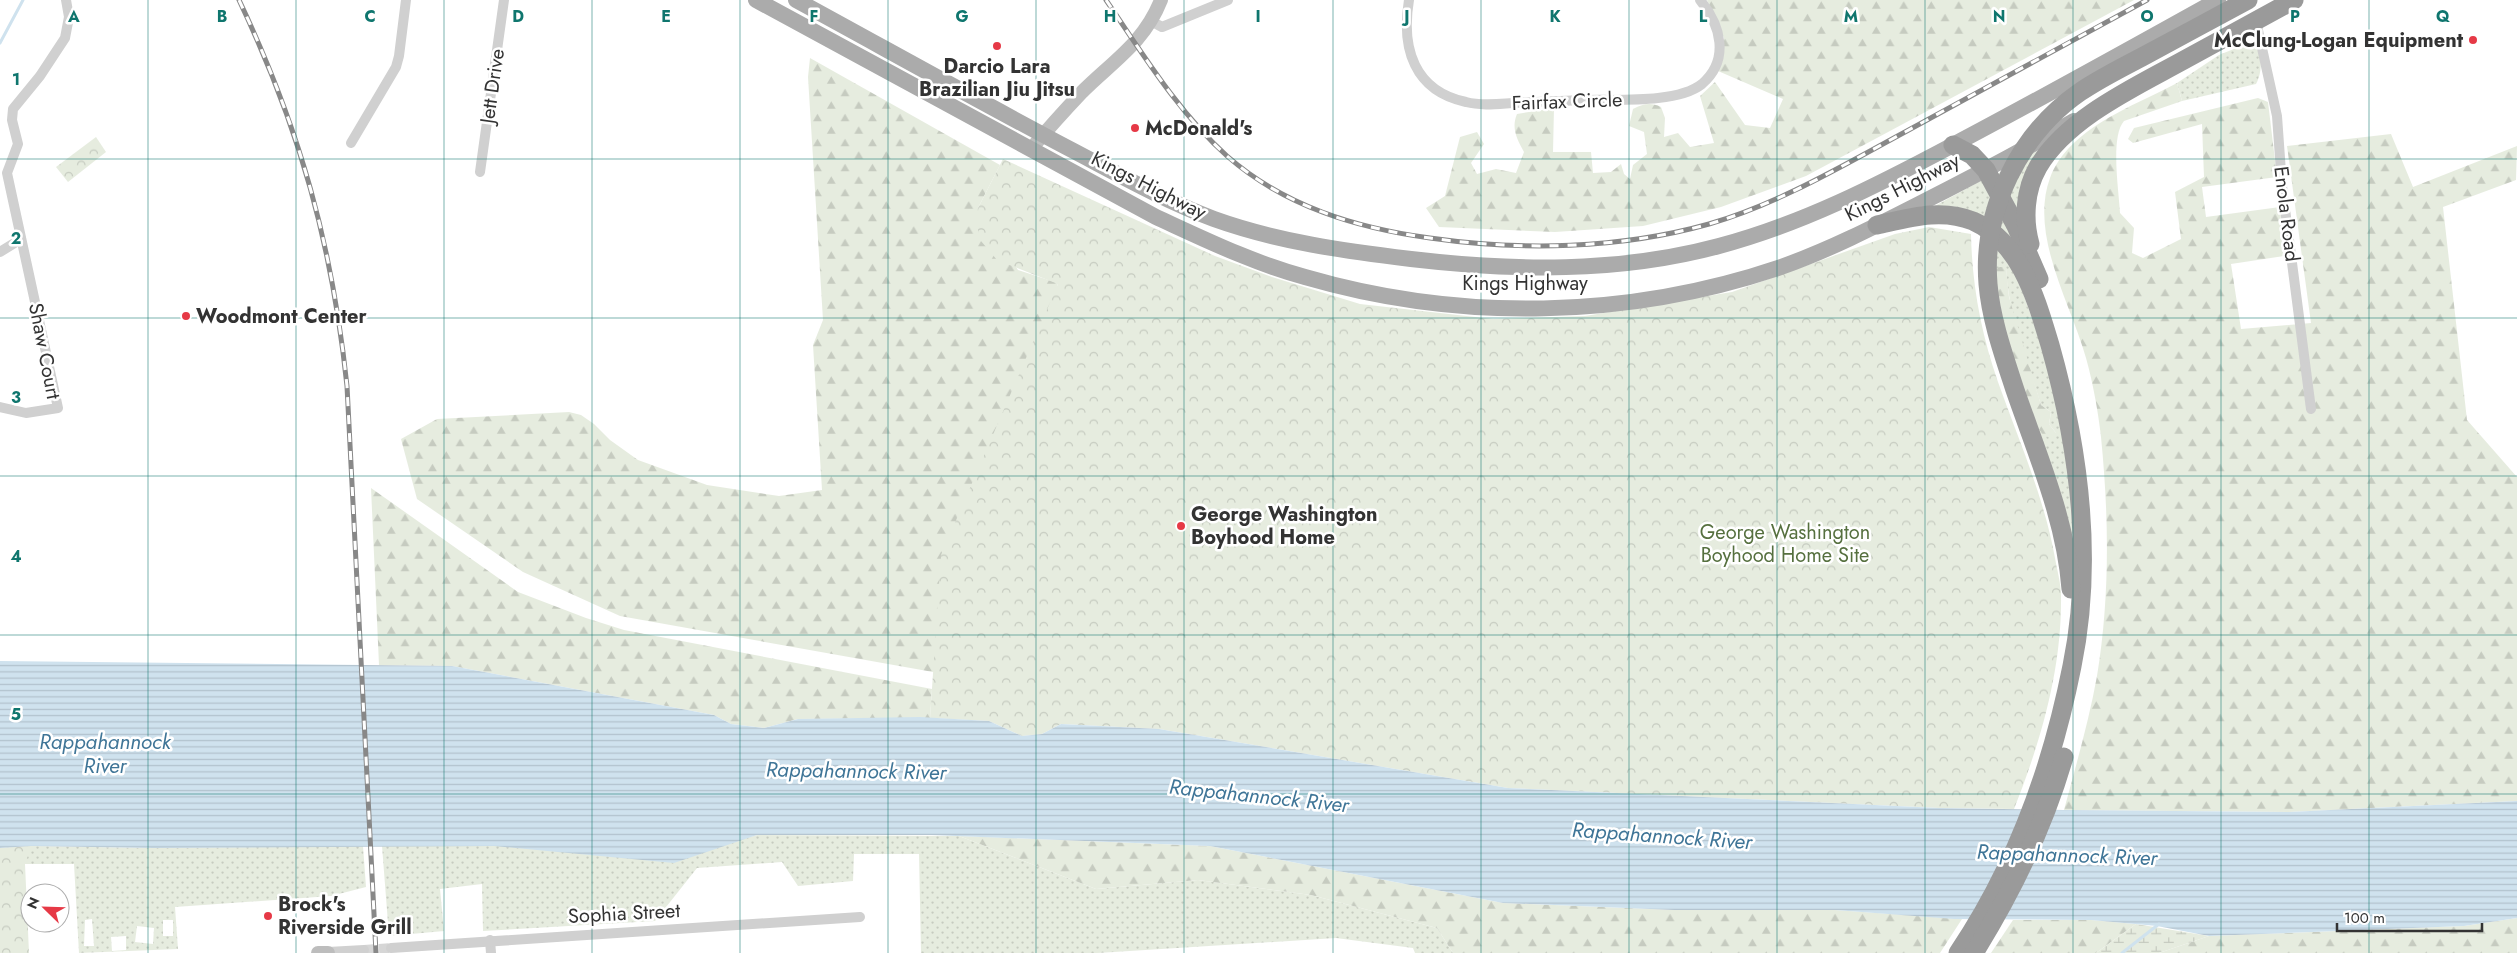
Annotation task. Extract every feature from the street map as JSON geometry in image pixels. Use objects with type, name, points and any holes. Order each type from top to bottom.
[{"type":"highway","points":[[2067,690],[2072,636],[2072,602],[2065,546],[2052,498],[2006,363],[1990,305],[1987,265],[1992,221],[2007,181],[2023,150],[2042,125],[2069,100],[2098,80],[2248,0]]},
{"type":"highway","name":"Kings Highway","points":[[2119,95],[2294,0]]},
{"type":"highway","points":[[2039,279],[2028,238],[2026,217],[2026,203],[2033,176],[2048,152],[2060,140],[2119,95]]},
{"type":"highway","points":[[1953,145],[1972,155],[1986,170],[2016,226],[2039,279],[2057,328],[2081,422],[2092,505],[2093,554],[2088,643],[2082,680],[2031,846],[1995,920],[1974,953]]},
{"type":"highway","points":[[1877,226],[1936,214],[1953,216],[1975,222],[2007,245],[2032,290],[2061,386],[2076,462],[2081,507],[2080,601],[2077,636],[2056,760],[1989,901],[1958,953]]},
{"type":"main road","name":"Kings Highway","points":[[756,0],[1156,217],[1268,266],[1352,290],[1438,304],[1547,309],[1598,306],[1669,296],[1725,284],[1783,266],[1877,226],[1986,170],[2119,95]]},
{"type":"main road","name":"Kings Highway","points":[[796,0],[1043,134],[1175,202],[1247,230],[1359,253],[1462,265],[1547,268],[1636,262],[1719,246],[1816,213],[2043,98],[2218,0]]},
{"type":"main road","points":[[1031,149],[1083,92],[1136,44],[1152,21],[1161,0]]},
{"type":"main road","points":[[318,953],[328,953]]},
{"type":"street","name":"Shaw Court","points":[[0,407],[26,413],[58,408],[7,173],[18,144],[12,120],[13,109],[40,76],[65,38],[69,16],[66,0]]},
{"type":"street","points":[[351,143],[396,67],[406,0]]},
{"type":"street","name":"Jett Drive","points":[[480,172],[504,0]]},
{"type":"street","points":[[1152,21],[1162,27],[1228,0]]},
{"type":"street","name":"Fairfax Circle","points":[[1409,0],[1406,40],[1409,53],[1421,76],[1439,92],[1452,98],[1481,104],[1640,99],[1683,94],[1693,90],[1711,75],[1719,58],[1720,47],[1716,25],[1700,0]]},
{"type":"street","name":"Enola Road","points":[[2256,21],[2277,116],[2282,186],[2310,409]]},
{"type":"street","points":[[0,252],[21,239]]},
{"type":"street","name":"Sophia Street","points":[[391,948],[860,917]]},
{"type":"street","points":[[490,940],[491,953]]},
{"type":"street","points":[[328,953],[364,950]]},
{"type":"green space","points":[[1707,0],[2134,0],[1806,176],[1721,207],[1643,226],[1555,232],[1439,227],[1426,208],[1445,196],[1460,137],[1477,132],[1484,144],[1471,163],[1477,174],[1496,169],[1516,173],[1524,152],[1515,129],[1517,114],[1554,108],[1553,152],[1591,152],[1593,173],[1611,172],[1621,164],[1624,174],[1630,179],[1633,165],[1647,154],[1644,132],[1629,126],[1633,109],[1640,106],[1650,104],[1661,107],[1665,118],[1664,137],[1678,133],[1690,147],[1714,143],[1700,96],[1715,82],[1745,125],[1770,128],[1783,99],[1718,71],[1724,38]]},
{"type":"green space","points":[[2251,42],[2258,51],[2261,61],[2260,73],[2256,84],[2182,101],[2177,83],[2219,55]]},
{"type":"green space","points":[[810,58],[1000,165],[978,208],[1018,270],[1058,283],[989,682],[620,616],[523,572],[417,499],[401,439],[437,419],[569,412],[581,415],[594,424],[610,440],[638,460],[707,485],[779,496],[822,490],[813,345],[823,320],[808,77]]},
{"type":"green space","points":[[2177,83],[2182,101],[2124,121],[2120,129],[2116,151],[2120,213],[2134,228],[2132,253],[2143,258],[2181,239],[2175,192],[2204,177],[2202,124],[2133,143],[2128,139],[2134,128],[2258,98],[2268,102],[2277,177],[2202,187],[2206,217],[2280,207],[2284,256],[2231,264],[2241,329],[2311,323],[2287,146],[2391,134],[2413,187],[2517,146],[2516,180],[2443,207],[2467,420],[2517,477],[2517,801],[2289,812],[2064,810],[2097,676],[2104,617],[2107,527],[2101,437],[2095,397],[2086,358],[2054,269],[2048,246],[2045,200],[2050,178],[2059,161],[2072,145],[2087,132],[2122,110]]},
{"type":"green space","points":[[96,137],[106,152],[68,182],[56,167]]},
{"type":"green space","points":[[2042,148],[2020,220],[1997,174]]},
{"type":"green space","name":"George Washington Boyhood Home Site","points":[[1003,159],[1215,256],[1272,277],[1360,304],[1493,319],[1585,316],[1732,292],[1895,234],[1929,227],[1971,234],[1973,272],[1978,309],[1987,345],[2044,513],[2061,591],[2058,651],[2054,678],[2041,731],[2014,809],[1939,808],[1508,788],[1159,729],[1061,724],[1042,734],[1022,736],[989,721],[930,718],[941,555],[1058,284],[997,260],[981,241],[976,223],[978,208]]},
{"type":"green space","points":[[1984,179],[2019,250],[1933,207]]},
{"type":"green space","points":[[1996,246],[2016,273],[2047,361],[2069,470],[2074,553],[2032,422],[2056,433],[2049,424],[2051,412],[2041,405],[2024,354],[2010,302],[2006,268],[1995,269]]},
{"type":"green space","points":[[2006,267],[2009,297],[2041,405],[2051,412],[2049,424],[2056,433],[2052,439],[2044,435],[2032,422],[1997,304],[1995,269]]},
{"type":"green space","points":[[371,488],[518,592],[586,618],[624,630],[932,689],[930,718],[798,719],[764,728],[731,724],[714,715],[452,666],[379,665]]},
{"type":"green space","points":[[757,835],[959,836],[1096,889],[1198,880],[1311,895],[1437,928],[1453,953],[1415,953],[1413,948],[1336,938],[1098,953],[921,953],[919,854],[854,854],[853,881],[798,886],[782,862],[697,868],[655,921],[483,931],[482,884],[440,889],[444,931],[389,936],[382,846],[729,843]]},
{"type":"green space","points":[[959,836],[1210,846],[1503,903],[1674,910],[1835,910],[1962,919],[1940,953],[1453,953],[1437,928],[1311,895],[1198,880],[1096,889]]},
{"type":"green space","points":[[31,846],[153,848],[363,846],[366,887],[331,896],[175,907],[178,949],[79,953],[74,864],[25,864],[0,848]],"holes":[[[92,919],[94,946],[84,946],[85,920]],[[163,920],[173,920],[173,936],[163,936]],[[137,926],[154,928],[153,944],[135,942]],[[126,936],[126,950],[112,951],[111,937]]]},
{"type":"green space","points":[[31,846],[25,864],[26,883],[20,883],[20,933],[28,933],[29,953],[0,953],[0,848]]},
{"type":"green space","points":[[2517,918],[2517,953],[2159,953],[2209,936],[2464,926]]},
{"type":"green space","points":[[2013,920],[2091,920],[2136,924],[2096,953],[1991,953]]},
{"type":"green space","points":[[2136,924],[2209,936],[2159,953],[2096,953]]},
{"type":"water","name":"Rappahannock River","points":[[0,661],[452,666],[714,715],[731,724],[764,728],[798,719],[920,717],[989,721],[1022,736],[1042,734],[1061,724],[1159,729],[1508,788],[1939,808],[2064,810],[2289,812],[2517,801],[2517,918],[2464,926],[2209,936],[2157,926],[2091,920],[1954,919],[1835,910],[1674,910],[1503,903],[1210,846],[931,835],[757,835],[674,863],[494,846],[153,848],[31,846],[0,848]]},
{"type":"waterway","points":[[0,43],[23,0]]},
{"type":"waterway","points":[[2122,953],[2159,924]]},
{"type":"tunnel","points":[[364,950],[391,948]]},
{"type":"railway","points":[[239,0],[261,48],[296,141],[322,235],[341,334],[347,386],[376,953]]},
{"type":"railway","points":[[1106,0],[1162,82],[1193,121],[1227,156],[1272,188],[1322,212],[1348,221],[1402,234],[1464,242],[1535,246],[1606,243],[1641,239],[1709,224],[1760,206],[1833,171],[2147,0]]},
{"type":"place","name":"McClung-Logan Equipment","points":[[2473,40]]},
{"type":"place","name":"Darcio Lara Brazilian Jiu Jitsu","points":[[997,46]]},
{"type":"place","name":"McDonald's","points":[[1135,128]]},
{"type":"place","name":"Woodmont Center","points":[[186,316]]},
{"type":"place","name":"George Washington Boyhood Home","points":[[1181,526]]},
{"type":"place","name":"Brock's Riverside Grill","points":[[268,916]]}]
